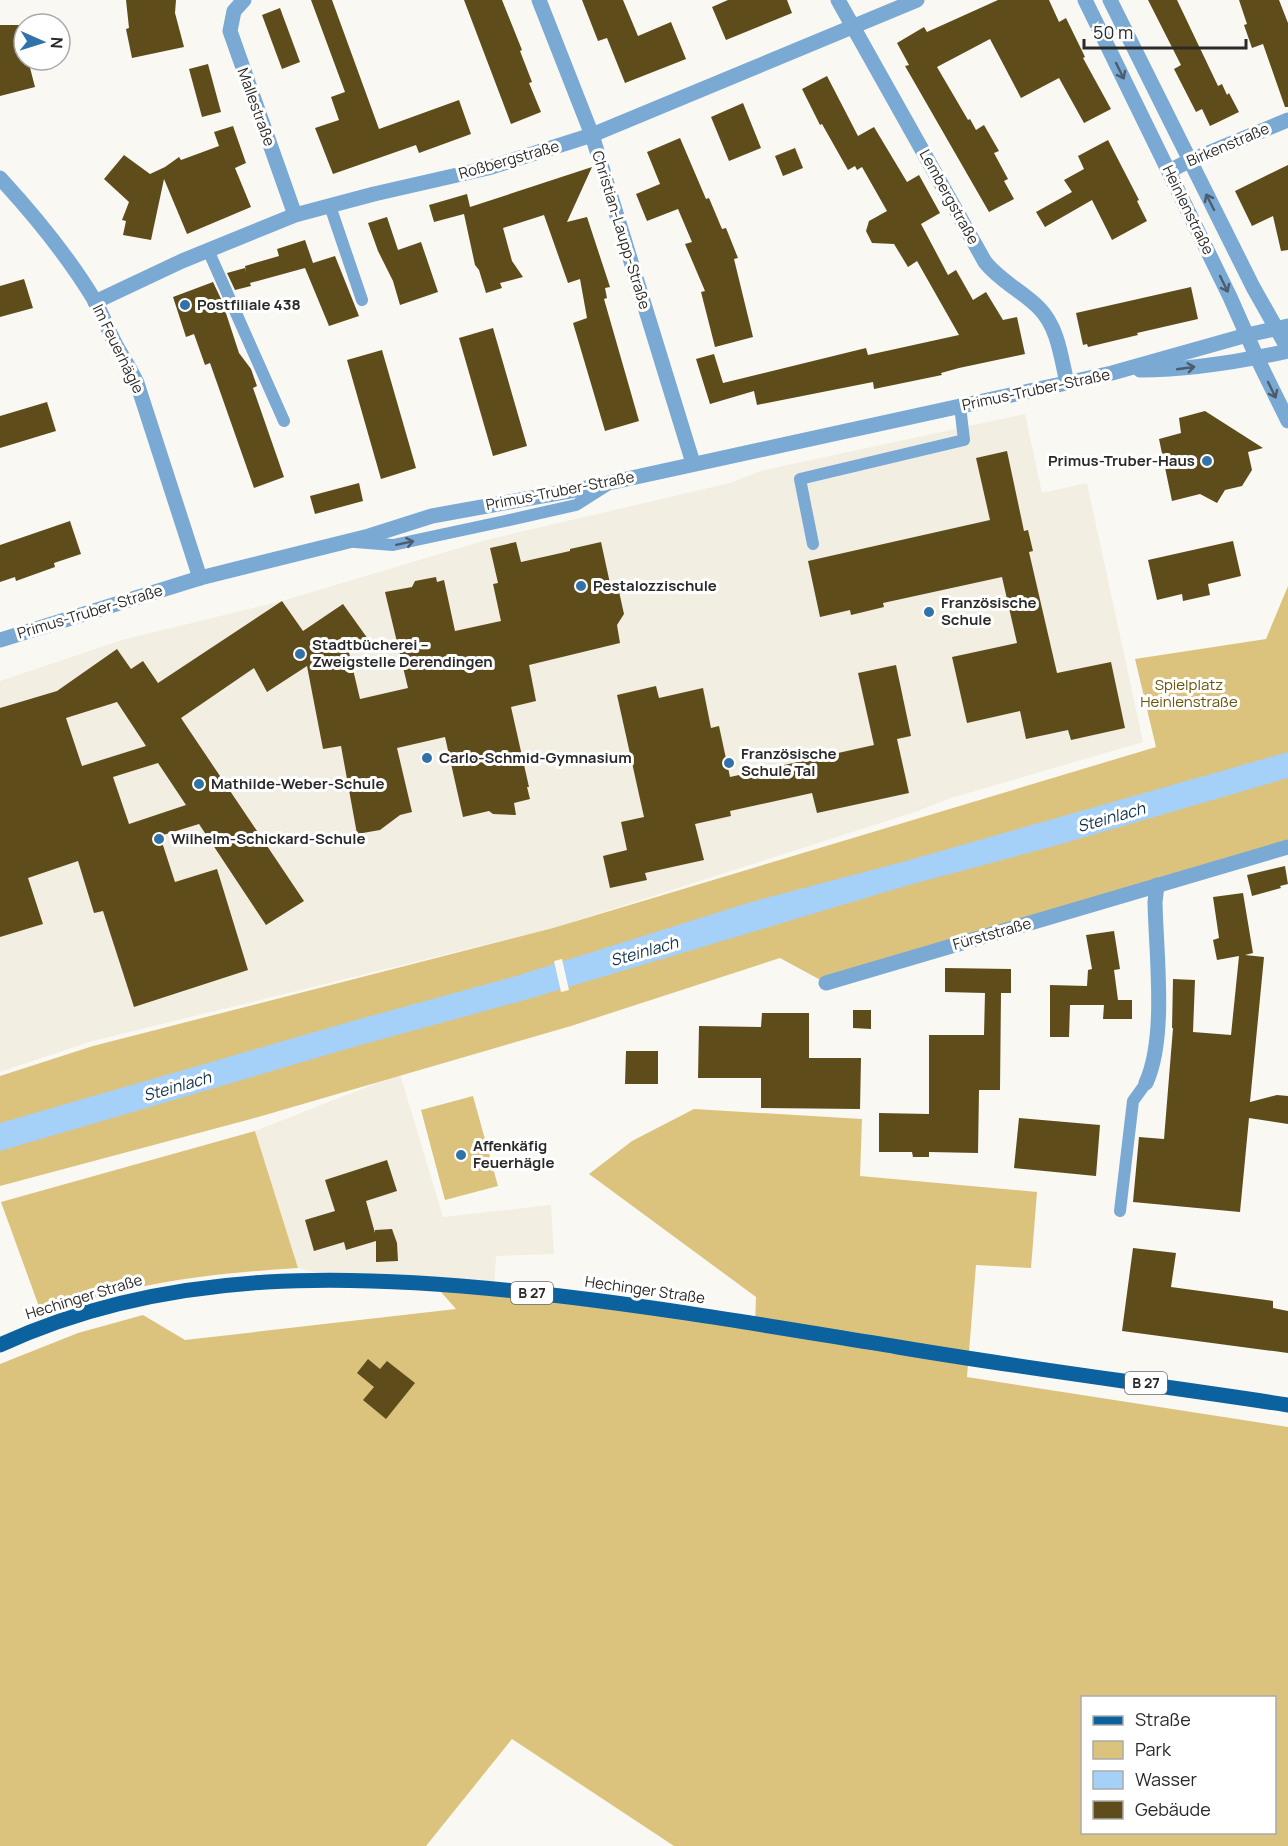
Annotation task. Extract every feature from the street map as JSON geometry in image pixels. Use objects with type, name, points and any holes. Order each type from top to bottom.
[{"type":"main road","name":"Hechinger Straße","points":[[0,1345],[44,1326],[102,1307],[187,1290],[300,1280],[434,1284],[616,1303],[1288,1405]]},
{"type":"street","name":"Mallestraße","points":[[244,0],[234,11],[230,31],[295,215]]},
{"type":"street","name":"Christian-Laupp-Straße","points":[[539,0],[592,135],[693,463]]},
{"type":"street","name":"Lembergstraße","points":[[838,0],[985,262],[994,273],[1038,307],[1047,317],[1055,332],[1067,383]]},
{"type":"street","name":"Roßbergstraße","points":[[95,302],[208,250],[295,215],[489,168],[592,135],[917,0]]},
{"type":"street","name":"Heinlenstraße","points":[[1085,0],[1288,421]]},
{"type":"street","name":"Heinlenstraße","points":[[1110,0],[1252,287],[1282,327],[1288,350]]},
{"type":"street","name":"Birkenstraße","points":[[1169,171],[1288,120]]},
{"type":"street","name":"Im Feuerhägle","points":[[0,178],[32,212],[95,302],[137,383],[200,578]]},
{"type":"street","name":"Primus-Truber-Straße","points":[[0,640],[200,578],[347,542],[432,516],[614,482],[1128,370],[1169,356],[1282,327]]},
{"type":"street","name":"Primus-Truber-Straße","points":[[1128,370],[1172,370],[1257,358],[1288,350]]},
{"type":"street","name":"Fürststraße","points":[[826,983],[1288,847]]},
{"type":"street","points":[[1146,1083],[1152,1070],[1156,1047],[1158,1014],[1155,902],[1157,885]]},
{"type":"lane","points":[[330,206],[362,300]]},
{"type":"lane","points":[[208,250],[284,421]]},
{"type":"lane","points":[[813,544],[800,478],[964,440],[960,406]]},
{"type":"lane","points":[[1120,1211],[1133,1101],[1146,1083]]},
{"type":"shaded area","points":[[1025,414],[1042,493],[1087,483],[1143,742],[951,798],[915,812],[553,928],[89,1042],[0,1072],[0,681],[122,640],[282,601],[486,540],[730,483],[760,471]]},
{"type":"shaded area","points":[[400,1074],[443,1217],[551,1205],[554,1254],[496,1256],[494,1289],[346,1280],[298,1268],[255,1131]]},
{"type":"green space","name":"Spielplatz Heinlenstraße","points":[[1288,586],[1288,847],[826,983],[780,958],[571,1026],[251,1119],[0,1186],[0,1076],[93,1046],[553,928],[1156,747],[1135,659],[1266,639]]},
{"type":"green space","name":"Affenkäfig Feuerhägle","points":[[473,1096],[498,1186],[445,1200],[421,1110]]},
{"type":"green space","points":[[694,1109],[862,1119],[860,1176],[1037,1192],[1031,1268],[976,1265],[967,1377],[1288,1427],[1288,1846],[674,1846],[512,1739],[426,1846],[0,1846],[0,1364],[78,1333],[143,1315],[185,1340],[456,1309],[434,1284],[755,1324],[756,1297],[589,1174],[632,1141]]},
{"type":"green space","points":[[255,1131],[298,1268],[231,1273],[168,1282],[106,1295],[42,1315],[1,1202]]},
{"type":"water","name":"Steinlach","points":[[1288,752],[1288,778],[1054,846],[909,885],[525,1000],[357,1046],[0,1151],[0,1123],[516,976],[751,902],[906,861]]},
{"type":"pier","points":[[562,959],[569,990],[561,992],[554,961]]},
{"type":"building","points":[[126,0],[176,0],[175,13],[184,47],[132,58],[126,29],[129,28]]},
{"type":"building","points":[[311,0],[332,0],[379,129],[459,100],[471,134],[419,153],[416,145],[333,174],[315,128],[339,120],[331,97],[345,92]]},
{"type":"building","points":[[464,0],[502,0],[522,50],[520,51],[532,82],[529,83],[541,112],[511,124]]},
{"type":"building","points":[[582,0],[623,0],[638,36],[671,22],[686,59],[625,83],[607,38],[598,41]]},
{"type":"building","points":[[728,0],[787,0],[792,13],[726,40],[712,7]]},
{"type":"building","points":[[998,0],[1049,0],[1059,22],[1066,18],[1085,57],[1083,58],[1111,109],[1084,123],[1059,78],[1021,98],[990,39],[937,67],[968,120],[970,119],[976,130],[984,125],[999,151],[994,153],[1008,179],[1004,181],[1014,199],[989,212],[905,66],[909,65],[897,43],[924,27],[927,32]]},
{"type":"building","points":[[1148,0],[1177,0],[1218,86],[1222,84],[1239,112],[1210,126],[1202,109],[1196,112],[1174,69],[1181,65]]},
{"type":"building","points":[[1239,0],[1279,0],[1288,23],[1288,107],[1285,107],[1263,44],[1252,48]]},
{"type":"building","points":[[280,8],[300,62],[282,69],[262,15]]},
{"type":"building","points":[[0,25],[12,25],[12,72],[31,72],[35,87],[0,96]]},
{"type":"building","points":[[208,64],[221,112],[202,117],[189,69]]},
{"type":"building","points":[[827,76],[858,136],[874,127],[907,182],[919,175],[940,213],[921,224],[948,275],[956,270],[973,300],[986,292],[1003,320],[1017,317],[1025,354],[874,389],[873,382],[757,405],[754,391],[710,404],[696,359],[714,354],[723,383],[866,348],[868,355],[959,335],[917,261],[908,267],[894,244],[872,243],[866,231],[869,221],[887,211],[862,167],[857,170],[855,166],[848,170],[822,124],[820,125],[802,89]]},
{"type":"building","points":[[743,103],[761,148],[729,161],[711,117]]},
{"type":"building","points":[[233,126],[246,163],[235,168],[251,207],[187,234],[164,179],[151,240],[123,235],[126,221],[122,220],[129,202],[104,179],[124,155],[150,174],[179,157],[181,160],[219,146],[214,132]]},
{"type":"building","points":[[680,138],[706,199],[709,198],[722,229],[726,228],[738,258],[734,259],[753,337],[715,347],[701,292],[705,291],[685,244],[692,242],[678,209],[647,221],[636,194],[660,184],[647,152]]},
{"type":"building","points":[[1108,140],[1139,200],[1137,201],[1147,221],[1112,240],[1092,200],[1045,227],[1036,212],[1072,192],[1064,180],[1084,169],[1078,156]]},
{"type":"building","points":[[795,148],[803,168],[783,176],[775,156]]},
{"type":"building","points":[[1288,165],[1288,250],[1281,251],[1273,216],[1252,226],[1235,191]]},
{"type":"building","points":[[592,167],[567,222],[587,217],[610,287],[605,288],[607,298],[604,299],[639,421],[605,431],[573,323],[587,318],[580,279],[568,283],[544,215],[503,228],[512,261],[523,277],[500,283],[502,288],[486,293],[479,270],[475,265],[464,214],[434,222],[429,205],[467,194],[470,207]]},
{"type":"building","points":[[387,217],[398,250],[421,242],[438,292],[400,305],[393,281],[378,251],[368,223]]},
{"type":"building","points":[[305,240],[313,263],[335,256],[359,316],[329,326],[305,268],[250,283],[251,286],[235,290],[227,273],[245,268],[246,273],[245,266],[279,256],[277,249]]},
{"type":"building","points":[[24,279],[33,308],[0,317],[0,286]]},
{"type":"building","points":[[213,282],[222,301],[239,353],[251,369],[257,386],[253,388],[284,477],[254,488],[210,363],[205,365],[194,334],[186,337],[173,297]]},
{"type":"building","points":[[1191,287],[1198,319],[1088,347],[1087,344],[1083,345],[1076,313]]},
{"type":"building","points":[[493,328],[527,446],[493,456],[459,338]]},
{"type":"building","points":[[382,350],[416,468],[381,479],[347,360]]},
{"type":"building","points":[[47,402],[56,431],[0,448],[0,416]]},
{"type":"building","name":"Primus-Truber-Haus","points":[[1205,411],[1263,448],[1248,452],[1252,470],[1242,486],[1225,490],[1217,503],[1200,494],[1172,501],[1159,439],[1181,433],[1179,418]]},
{"type":"building","points":[[1007,451],[1024,531],[1028,530],[1033,551],[1029,552],[1057,673],[1111,662],[1125,728],[1071,740],[1068,730],[1026,739],[1020,711],[967,723],[952,657],[1017,643],[1002,577],[883,603],[884,607],[851,615],[850,610],[820,617],[808,561],[990,520],[976,458]]},
{"type":"building","points":[[359,483],[363,501],[315,514],[310,496]]},
{"type":"building","points":[[70,521],[81,554],[54,563],[55,567],[16,581],[15,577],[0,582],[0,545]]},
{"type":"building","points":[[1233,541],[1241,576],[1208,584],[1210,595],[1183,601],[1182,594],[1157,600],[1148,560]]},
{"type":"building","points":[[516,542],[521,562],[601,542],[611,588],[618,587],[624,614],[617,625],[620,643],[529,665],[536,701],[511,707],[530,799],[514,803],[516,815],[493,814],[489,811],[463,817],[445,737],[397,748],[412,812],[400,815],[380,830],[357,834],[341,746],[323,749],[307,666],[267,692],[254,668],[181,718],[304,901],[266,925],[199,824],[160,836],[175,882],[217,869],[248,970],[134,1007],[103,911],[94,913],[78,861],[28,878],[43,924],[0,937],[0,708],[57,691],[117,649],[131,669],[143,661],[158,683],[282,601],[303,631],[343,604],[368,639],[347,644],[360,699],[408,688],[385,592],[412,587],[415,581],[436,577],[437,582],[444,580],[455,631],[501,621],[493,584],[498,583],[490,548]],"holes":[[[117,702],[146,746],[82,766],[66,718]],[[158,763],[186,805],[129,824],[113,777]]]},
{"type":"building","points":[[896,665],[911,736],[897,739],[909,793],[817,813],[812,793],[730,811],[731,816],[695,824],[704,860],[645,873],[647,880],[610,888],[603,856],[627,850],[621,822],[644,817],[617,695],[656,686],[659,698],[703,688],[711,728],[719,726],[730,777],[874,745],[858,673]]},
{"type":"building","points":[[1285,866],[1288,884],[1252,896],[1247,875]]},
{"type":"building","points":[[1243,893],[1253,953],[1245,955],[1264,957],[1250,1102],[1277,1095],[1288,1096],[1288,1124],[1249,1118],[1240,1212],[1133,1202],[1139,1137],[1164,1139],[1173,1028],[1173,979],[1195,980],[1193,1032],[1231,1035],[1239,956],[1217,960],[1213,940],[1219,938],[1213,897]]},
{"type":"building","points":[[1114,931],[1120,969],[1114,970],[1118,1000],[1132,1000],[1132,1019],[1103,1019],[1104,1005],[1070,1005],[1069,1037],[1050,1037],[1050,985],[1087,986],[1088,970],[1092,969],[1086,935]]},
{"type":"building","points":[[945,968],[1011,969],[1011,993],[1001,993],[1000,1090],[979,1090],[978,1153],[929,1152],[929,1157],[913,1157],[912,1152],[879,1152],[879,1113],[929,1114],[929,1035],[984,1035],[985,993],[945,992]]},
{"type":"building","points":[[853,1010],[871,1010],[871,1029],[853,1028]]},
{"type":"building","points":[[762,1013],[809,1013],[809,1058],[861,1058],[860,1109],[761,1108],[761,1078],[698,1078],[699,1026],[761,1027]]},
{"type":"building","points":[[626,1051],[658,1051],[658,1084],[625,1084]]},
{"type":"building","points":[[1019,1118],[1100,1125],[1096,1176],[1014,1168]]},
{"type":"building","points":[[387,1160],[397,1191],[366,1201],[375,1233],[375,1230],[392,1229],[397,1243],[398,1261],[376,1262],[376,1241],[346,1250],[344,1242],[314,1251],[305,1220],[335,1211],[325,1180]]},
{"type":"building","points":[[1133,1248],[1176,1253],[1171,1287],[1273,1301],[1273,1308],[1288,1311],[1288,1353],[1122,1331]]},
{"type":"building","points":[[368,1359],[380,1369],[387,1361],[415,1383],[386,1419],[363,1400],[374,1387],[357,1373]]},
{"type":"place","name":"Postfiliale 438","points":[[185,305]]},
{"type":"place","name":"Primus-Truber-Haus","points":[[1207,461]]},
{"type":"place","name":"Pestalozzischule","points":[[581,586]]},
{"type":"place","name":"Französische Schule","points":[[929,612]]},
{"type":"place","name":"Stadtbücherei – Zweigstelle Derendingen","points":[[300,654]]},
{"type":"place","name":"Carlo-Schmid-Gymnasium","points":[[427,758]]},
{"type":"place","name":"Französische Schule Tal","points":[[729,763]]},
{"type":"place","name":"Mathilde-Weber-Schule","points":[[199,784]]},
{"type":"place","name":"Wilhelm-Schickard-Schule","points":[[159,839]]},
{"type":"place","name":"Affenkäfig Feuerhägle","points":[[461,1155]]}]
